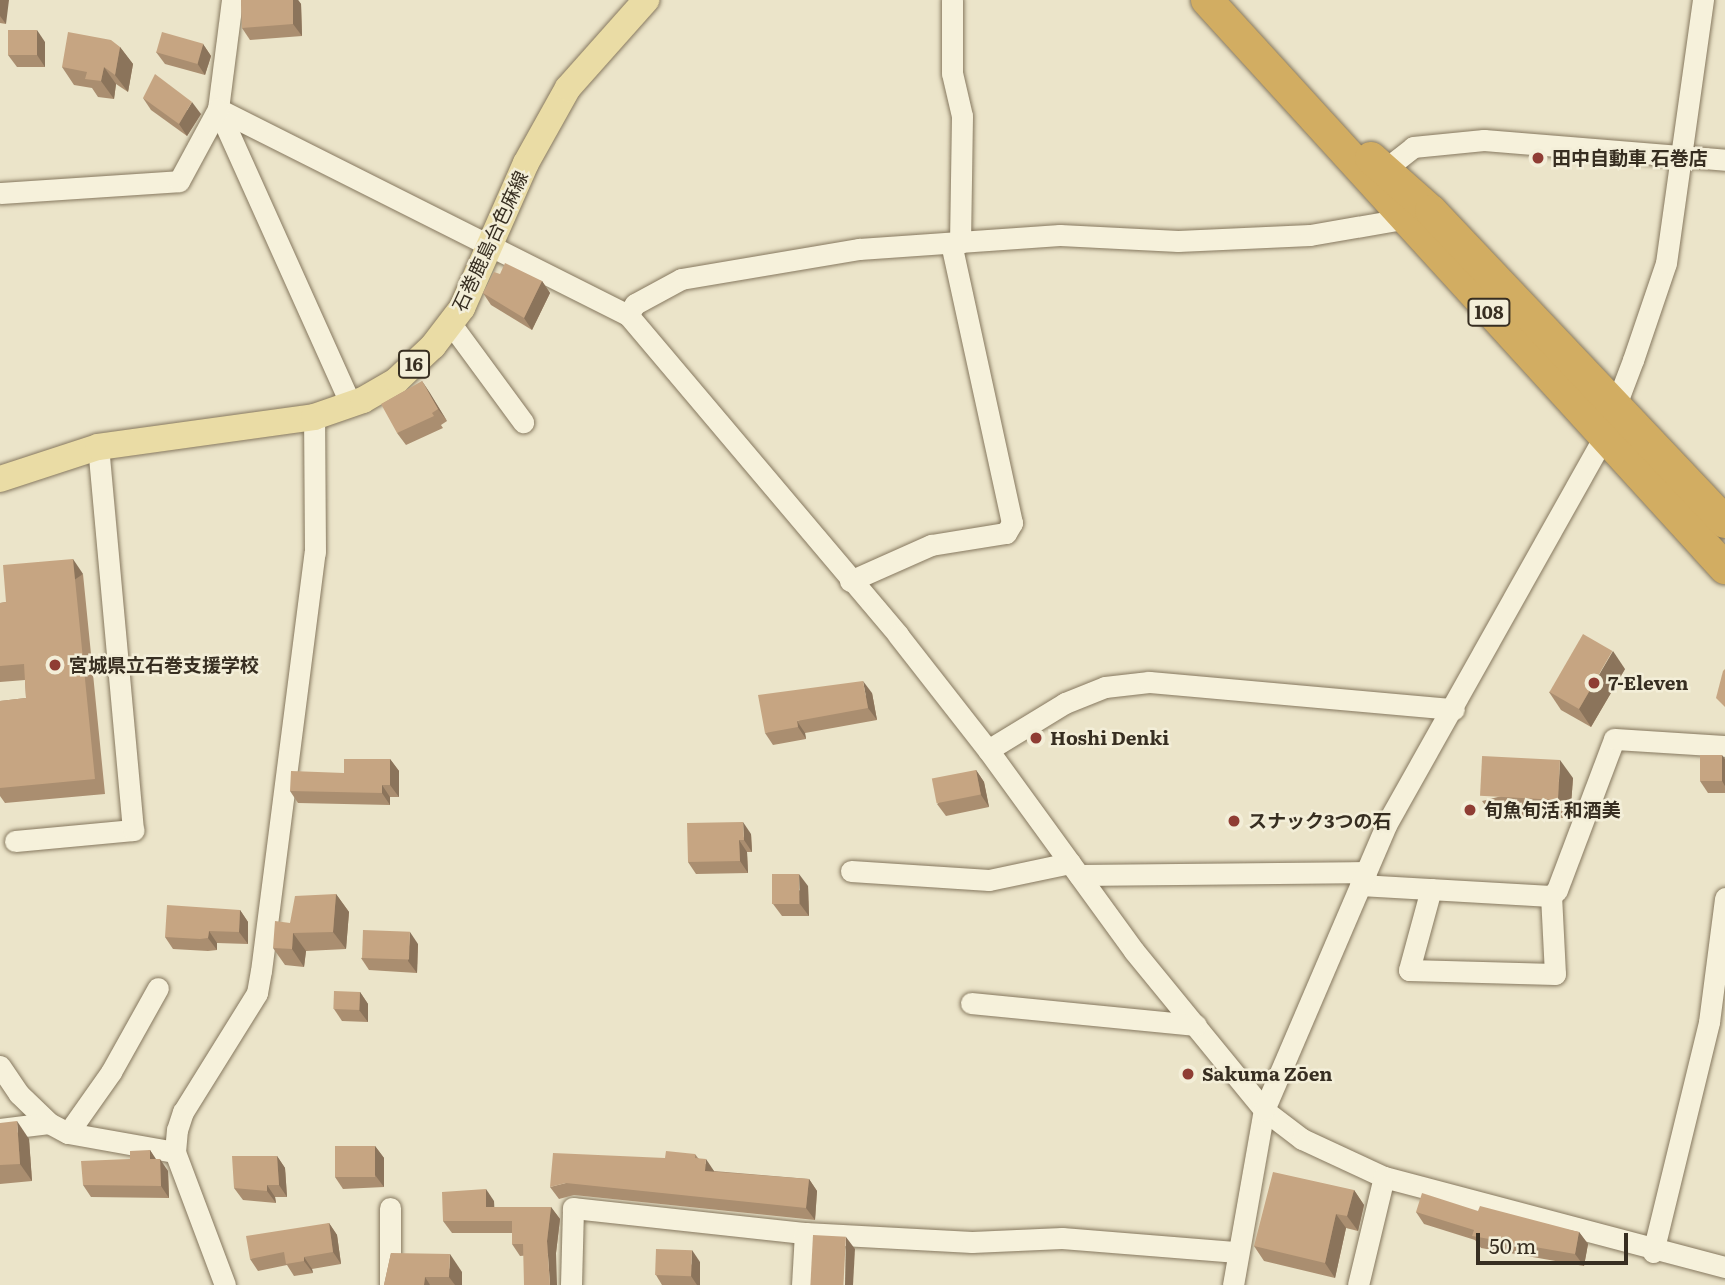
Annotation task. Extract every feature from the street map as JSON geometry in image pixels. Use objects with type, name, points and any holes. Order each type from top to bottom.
[{"type":"highway","name":"108","points":[[1207,0],[1603,439],[1725,568]]},
{"type":"highway","name":"108","points":[[1255,54],[1431,211],[1725,522]]},
{"type":"main road","name":"石巻鹿島台色麻線","points":[[0,479],[98,447],[314,418],[351,405],[397,380],[451,324],[490,249],[549,117],[568,88],[646,0]]},
{"type":"street","points":[[0,193],[179,181],[218,109],[232,0]]},
{"type":"street","points":[[850,581],[931,545],[1006,533],[1012,523],[956,243],[962,116],[952,74],[952,0]]},
{"type":"street","points":[[1233,1285],[1264,1110],[1385,825],[1454,709],[1603,439],[1616,406],[1666,263],[1685,156],[1703,0]]},
{"type":"street","points":[[218,109],[490,249],[628,315],[988,750],[1074,869],[1264,1110],[1302,1139],[1384,1177],[1653,1252],[1725,1267]]},
{"type":"street","points":[[218,109],[351,405]]},
{"type":"street","points":[[1384,170],[1413,147],[1429,142],[1484,140],[1725,160]]},
{"type":"street","points":[[628,315],[635,304],[681,279],[859,248],[1060,235],[1178,241],[1310,235],[1403,219]]},
{"type":"street","points":[[451,324],[523,422]]},
{"type":"street","points":[[225,1285],[175,1152],[183,1112],[251,1003],[261,971],[315,552],[314,418]]},
{"type":"street","points":[[15,841],[133,830],[98,447]]},
{"type":"street","points":[[988,750],[1065,703],[1105,687],[1149,682],[1454,709]]},
{"type":"street","points":[[1431,889],[1409,970],[1555,974],[1551,896],[1557,890],[1614,739],[1725,746]]},
{"type":"street","points":[[852,871],[989,880],[1074,869],[1363,878],[1431,889],[1551,896]]},
{"type":"street","points":[[1653,1252],[1709,1022],[1725,898]]},
{"type":"street","points":[[68,1133],[111,1072],[158,988]]},
{"type":"street","points":[[971,1003],[1196,1025]]},
{"type":"street","points":[[0,1066],[19,1094],[48,1123],[68,1133],[175,1152]]},
{"type":"street","points":[[0,1129],[48,1123]]},
{"type":"street","points":[[1358,1285],[1384,1177]]},
{"type":"street","points":[[390,1208],[390,1285]]},
{"type":"street","points":[[571,1285],[573,1208],[805,1233],[972,1242],[1075,1238],[1237,1252]]},
{"type":"street","points":[[802,1285],[805,1233]]},
{"type":"building","points":[[241,0],[293,0],[293,24],[242,28]]},
{"type":"building","points":[[8,30],[37,30],[37,55],[8,55]]},
{"type":"building","points":[[68,32],[111,40],[120,47],[115,75],[104,67],[101,81],[85,79],[87,72],[62,67]]},
{"type":"building","points":[[162,32],[203,44],[198,64],[156,52]]},
{"type":"building","points":[[155,74],[192,102],[179,124],[143,98]]},
{"type":"building","points":[[505,263],[542,281],[524,318],[483,293],[494,272],[500,274]]},
{"type":"building","points":[[422,381],[438,409],[432,413],[434,416],[397,433],[381,404]]},
{"type":"building","points":[[73,559],[95,779],[0,788],[0,701],[26,698],[24,664],[0,666],[0,603],[6,602],[3,565]]},
{"type":"building","points":[[1583,634],[1612,651],[1579,709],[1550,692]]},
{"type":"building","points":[[1725,669],[1725,707],[1716,698]]},
{"type":"building","points":[[863,681],[868,708],[797,721],[798,727],[765,733],[758,695]]},
{"type":"building","points":[[1700,755],[1722,755],[1722,781],[1700,781]]},
{"type":"building","points":[[1482,756],[1560,760],[1558,800],[1480,796]]},
{"type":"building","points":[[344,759],[390,759],[390,785],[382,785],[382,793],[290,791],[291,771],[344,773]]},
{"type":"building","points":[[976,770],[981,795],[937,803],[932,779]]},
{"type":"building","points":[[743,822],[744,840],[739,840],[740,861],[688,862],[687,823]]},
{"type":"building","points":[[772,874],[799,874],[799,904],[772,904]]},
{"type":"building","points":[[336,894],[333,932],[293,933],[292,949],[273,948],[275,921],[290,923],[295,896]]},
{"type":"building","points":[[167,905],[240,910],[239,932],[209,931],[208,938],[200,939],[165,937]]},
{"type":"building","points":[[363,930],[410,932],[409,960],[362,958]]},
{"type":"building","points":[[334,991],[360,992],[359,1010],[333,1009]]},
{"type":"building","points":[[17,1121],[20,1164],[0,1165],[0,1123]]},
{"type":"building","points":[[335,1146],[375,1146],[375,1177],[335,1177]]},
{"type":"building","points":[[150,1150],[150,1159],[160,1159],[161,1186],[83,1185],[81,1161],[130,1159],[130,1151]]},
{"type":"building","points":[[666,1151],[695,1154],[695,1158],[706,1159],[705,1171],[809,1179],[806,1208],[566,1183],[550,1187],[553,1153],[665,1158]]},
{"type":"building","points":[[232,1156],[277,1156],[279,1185],[267,1185],[267,1191],[234,1188]]},
{"type":"building","points":[[1273,1172],[1354,1190],[1347,1216],[1336,1214],[1325,1263],[1254,1246]]},
{"type":"building","points":[[486,1189],[486,1207],[551,1207],[547,1241],[550,1285],[524,1285],[523,1244],[512,1244],[512,1221],[443,1221],[442,1192]]},
{"type":"building","points":[[1422,1193],[1478,1211],[1480,1206],[1579,1232],[1575,1254],[1472,1236],[1474,1230],[1416,1212]]},
{"type":"building","points":[[329,1223],[333,1252],[304,1257],[304,1261],[286,1264],[284,1252],[250,1259],[246,1236]]},
{"type":"building","points":[[813,1235],[846,1237],[843,1285],[810,1285]]},
{"type":"building","points":[[656,1249],[692,1250],[691,1276],[655,1275]]},
{"type":"building","points":[[391,1253],[450,1254],[449,1277],[425,1277],[424,1285],[384,1285]]},
{"type":"place","name":"田中自動車 石巻店","points":[[1538,158]]},
{"type":"place","name":"宮城県立石巻支援学校","points":[[55,665]]},
{"type":"place","name":"7-Eleven","points":[[1594,683]]},
{"type":"place","name":"Hoshi Denki","points":[[1036,738]]},
{"type":"place","name":"旬魚旬活 和酒美","points":[[1470,810]]},
{"type":"place","name":"スナック3つの石","points":[[1234,821]]},
{"type":"place","name":"Sakuma Zōen","points":[[1188,1074]]}]
